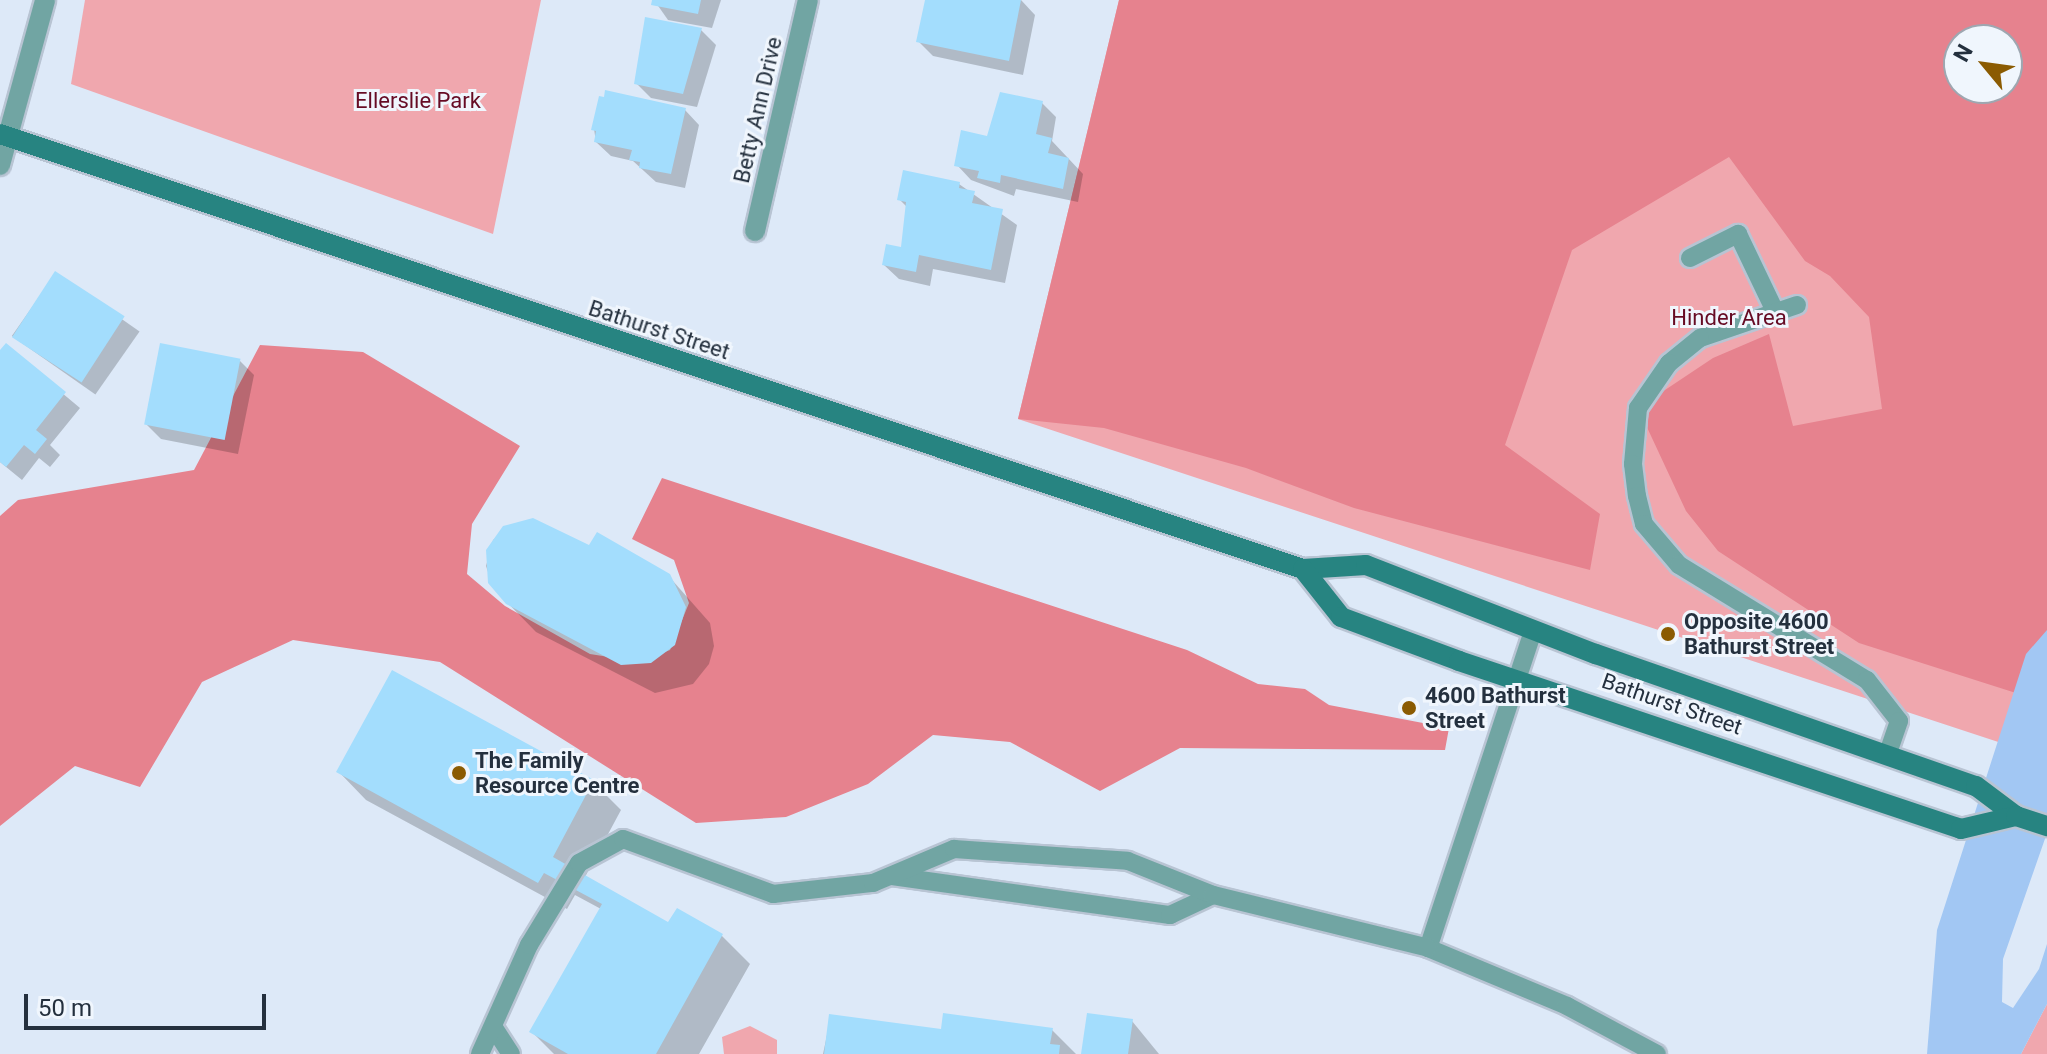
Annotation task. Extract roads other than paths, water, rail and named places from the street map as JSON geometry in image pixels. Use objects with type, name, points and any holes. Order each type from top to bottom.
[{"type":"main road","name":"Bathurst Street","points":[[5,136],[1303,569],[1366,565],[1533,631],[1976,786],[2016,816]]},
{"type":"main road","name":"Bathurst Street","points":[[1303,569],[1341,617],[1516,680],[1961,829],[2016,816]]},
{"type":"main road","points":[[2016,816],[2047,826]]},
{"type":"street","points":[[0,165],[5,136],[45,0]]},
{"type":"street","name":"Betty Ann Drive","points":[[755,231],[808,0]]},
{"type":"lane","points":[[1690,258],[1738,234],[1774,309]]},
{"type":"lane","points":[[1797,305],[1774,309],[1700,338],[1651,385],[1638,408],[1634,436],[1637,496],[1644,524],[1679,565],[1867,680],[1899,721],[1887,755]]},
{"type":"lane","points":[[1428,948],[1533,631]]},
{"type":"lane","points":[[480,1054],[529,945],[579,863],[623,839],[773,894],[822,891],[889,876],[954,849],[1128,861],[1213,895],[1428,948],[1567,1006],[1657,1054]]},
{"type":"lane","points":[[889,876],[1170,915],[1213,895]]},
{"type":"lane","points":[[494,1028],[511,1054]]},
{"type":"water","points":[[2047,630],[2047,833],[2003,959],[2002,1002],[2013,1008],[2039,969],[2047,944],[2047,1004],[2021,1054],[1927,1054],[1937,930],[2026,654]]},
{"type":"place","name":"Opposite 4600 Bathurst Street","points":[[1668,634]]},
{"type":"place","name":"4600 Bathurst Street","points":[[1409,708]]},
{"type":"place","name":"The Family Resource Centre","points":[[459,773]]},
{"type":"park label","name":"Ellerslie Park","points":[[418,101]]},
{"type":"park label","name":"Hinder Area","points":[[1729,318]]}]
